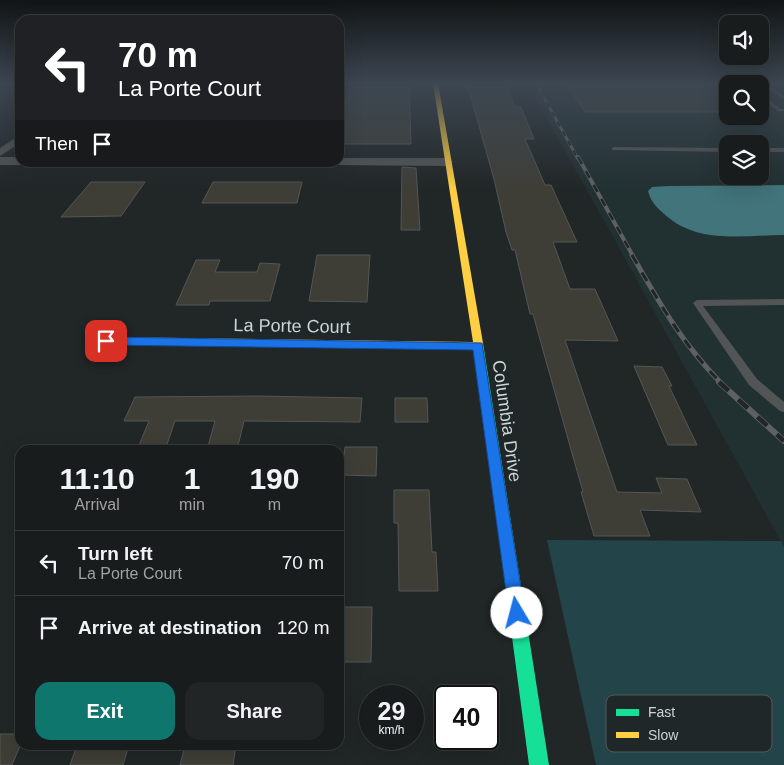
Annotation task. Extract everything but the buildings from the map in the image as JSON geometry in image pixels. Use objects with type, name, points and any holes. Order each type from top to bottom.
[{"type":"street","name":"Columbia Drive","points":[[440,119],[478,346],[540,765]]},
{"type":"street","points":[[0,154],[15,142]]},
{"type":"street","points":[[0,161],[15,161]]},
{"type":"street","points":[[344,162],[447,162]]},
{"type":"street","name":"La Porte Court","points":[[106,341],[478,346]]},
{"type":"lane","points":[[614,149],[719,150]]},
{"type":"lane","points":[[769,150],[784,150]]},
{"type":"lane","points":[[784,302],[697,303],[753,382],[784,408]]},
{"type":"shaded area","points":[[547,119],[719,119],[719,125],[769,125],[769,119],[784,119],[784,547]]},
{"type":"shaded area","points":[[784,185],[784,235],[724,236],[695,232],[682,226],[662,212],[653,203],[648,191],[652,187],[668,186]]},
{"type":"shaded area","points":[[547,540],[781,541],[784,547],[784,765],[596,765]]},
{"type":"railway","points":[[556,119],[578,159]]},
{"type":"railway","points":[[578,157],[633,256]]},
{"type":"railway","points":[[632,255],[662,306],[694,353],[721,383]]},
{"type":"railway","points":[[719,382],[784,441]]},
{"type":"traffic: fast","points":[[478,343],[539,765]]},
{"type":"traffic: slow","points":[[441,119],[478,343]]},
{"type":"traffic: slow","points":[[106,341],[478,346]]},
{"type":"route","points":[[106,341],[478,346],[517,613]]}]
